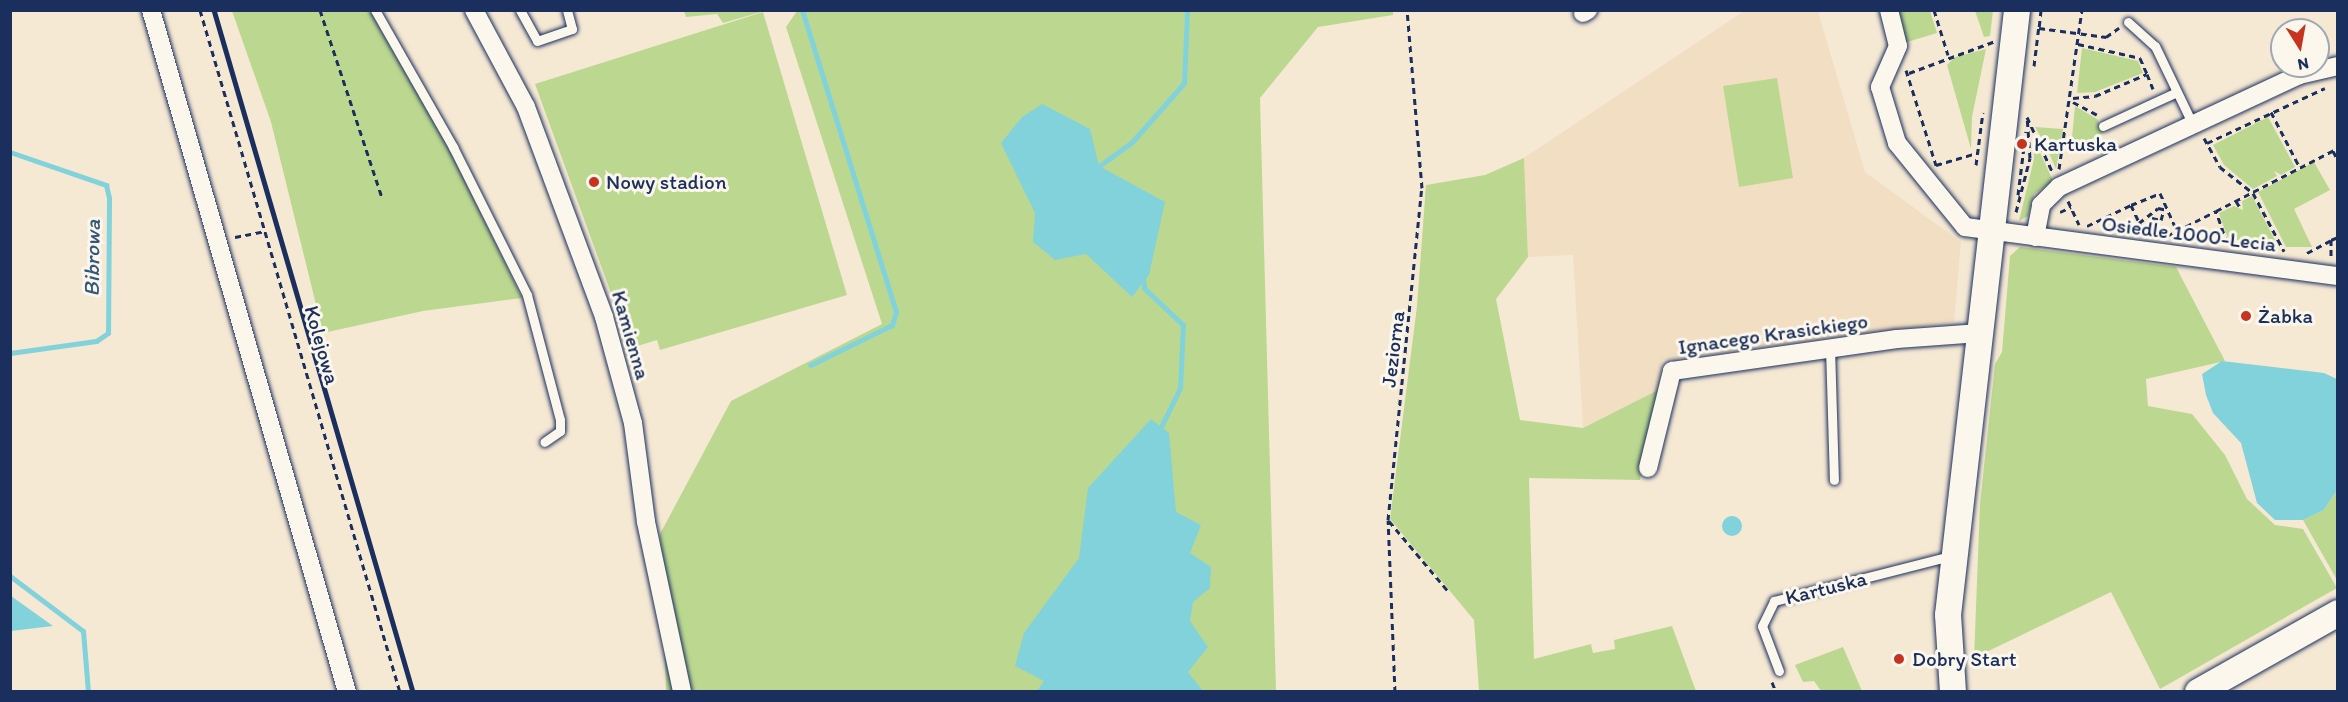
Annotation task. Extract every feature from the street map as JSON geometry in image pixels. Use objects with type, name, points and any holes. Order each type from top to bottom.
[{"type":"main road","points":[[1953,692],[1948,615],[2017,10]]},
{"type":"main road","points":[[2198,692],[2337,612]]},
{"type":"street","points":[[151,10],[347,692]]},
{"type":"street","name":"Kamienna","points":[[474,10],[526,107],[604,317],[633,423],[646,522],[682,692]]},
{"type":"street","points":[[1889,10],[1896,55],[1880,87],[1897,143],[1957,223],[1991,232]]},
{"type":"street","points":[[2035,237],[2041,205],[2059,187],[2192,123],[2300,75],[2337,66]]},
{"type":"street","name":"Osiedle 1000-Lecia","points":[[1991,232],[2337,276]]},
{"type":"street","name":"Ignacego Krasickiego","points":[[1648,468],[1672,371],[1830,347],[1980,333]]},
{"type":"lane","points":[[375,10],[453,147],[527,295],[560,420],[560,431],[544,442]]},
{"type":"lane","points":[[520,10],[537,41],[572,29],[567,10]]},
{"type":"lane","points":[[2128,22],[2155,46],[2192,123]]},
{"type":"lane","points":[[2103,126],[2177,92]]},
{"type":"lane","points":[[1830,347],[1834,480]]},
{"type":"lane","name":"Kartuska","points":[[1779,671],[1762,626],[1774,601],[1954,555]]},
{"type":"path","name":"Kolejowa","points":[[200,10],[399,692]]},
{"type":"path","points":[[320,10],[382,197]]},
{"type":"path","name":"Jeziorna","points":[[1395,692],[1388,520],[1422,188],[1407,10]]},
{"type":"path","points":[[1935,10],[1948,55]]},
{"type":"path","points":[[2033,71],[2041,10]]},
{"type":"path","points":[[2028,104],[2026,115],[2057,181],[2073,100],[2082,10]]},
{"type":"path","points":[[2039,28],[2106,37],[2128,22]]},
{"type":"path","points":[[1909,73],[1948,55],[1994,42]]},
{"type":"path","points":[[2078,44],[2140,57],[2158,101]]},
{"type":"path","points":[[1896,55],[1909,73],[1936,165],[1977,153]]},
{"type":"path","points":[[2073,100],[2095,96],[2147,74]]},
{"type":"path","points":[[2207,142],[2328,87]]},
{"type":"path","points":[[2073,100],[2099,116],[2103,126]]},
{"type":"path","points":[[2271,112],[2300,168]]},
{"type":"path","points":[[2192,123],[2207,142],[2220,167],[2253,193],[2284,251]]},
{"type":"path","points":[[2167,236],[2337,148]]},
{"type":"path","points":[[2333,151],[2337,160]]},
{"type":"path","points":[[2085,227],[2160,193],[2177,231]]},
{"type":"path","points":[[2065,194],[2080,227]]},
{"type":"path","points":[[2236,201],[2241,209]]},
{"type":"path","points":[[2131,205],[2144,233]]},
{"type":"path","points":[[2139,223],[2151,218],[2158,208],[2163,213]]},
{"type":"path","points":[[2151,218],[2161,220],[2163,213],[2168,210]]},
{"type":"path","points":[[2216,211],[2227,243],[2217,242]]},
{"type":"path","points":[[2071,226],[2096,228]]},
{"type":"path","points":[[218,241],[266,231]]},
{"type":"path","points":[[2132,232],[2177,237]]},
{"type":"path","points":[[2307,253],[2337,237]]},
{"type":"path","points":[[2331,240],[2331,256]]},
{"type":"path","points":[[1388,520],[1448,591]]},
{"type":"shaded area","points":[[1744,11],[1818,11],[1865,172],[1961,242],[1954,322],[1662,360],[1658,390],[1583,428],[1573,255],[1528,257],[1524,158]]},
{"type":"green space","points":[[232,11],[370,11],[449,148],[522,298],[423,311],[323,333],[271,122]]},
{"type":"green space","points":[[684,11],[765,11],[723,23],[717,14],[686,17]]},
{"type":"green space","points":[[797,11],[1393,11],[1393,15],[1318,27],[1260,98],[1276,691],[666,691],[660,534],[731,401],[882,324],[786,27]]},
{"type":"green space","points":[[1895,11],[1930,11],[1937,33],[1904,43]]},
{"type":"green space","points":[[1975,11],[1993,11],[1990,36],[1984,37]]},
{"type":"green space","points":[[763,12],[847,295],[660,350],[657,340],[631,348],[535,84]]},
{"type":"green space","points":[[2082,48],[2138,61],[2143,73],[2095,92],[2077,93]]},
{"type":"green space","points":[[1986,49],[1972,117],[1971,149],[1947,65],[1955,57]]},
{"type":"green space","points":[[1777,78],[1793,178],[1739,187],[1723,86]]},
{"type":"green space","points":[[2075,106],[2097,119],[2104,133],[2071,148]]},
{"type":"green space","points":[[2268,117],[2295,167],[2281,175],[2274,171],[2277,176],[2253,189],[2224,165],[2213,145]]},
{"type":"green space","points":[[2035,127],[2063,129],[2056,169],[2046,146]]},
{"type":"green space","points":[[2033,137],[2053,181],[2034,194],[2028,216],[2019,221],[2034,159]]},
{"type":"green space","points":[[1524,158],[1528,257],[1496,299],[1520,420],[1583,428],[1658,390],[1640,480],[1529,478],[1534,659],[1591,644],[1593,653],[1615,649],[1614,640],[1672,626],[1696,691],[1479,691],[1474,620],[1390,519],[1417,306],[1426,185],[1485,175]]},
{"type":"green space","points":[[2314,162],[2330,190],[2294,209],[2312,247],[2286,247],[2258,192]]},
{"type":"green space","points":[[2252,196],[2277,244],[2228,239],[2219,213],[2234,206],[2243,210],[2242,201]]},
{"type":"green space","points":[[2020,247],[2176,267],[2225,361],[2146,379],[2148,406],[2192,414],[2225,455],[2247,499],[2275,525],[2303,529],[2337,588],[2160,689],[2111,592],[1974,658],[1980,504],[1995,364],[2002,352],[2010,256]]},
{"type":"green space","points":[[2337,490],[2337,580],[2303,520],[2324,510]]},
{"type":"green space","points":[[1843,647],[1862,691],[1821,691],[1814,681],[1803,682],[1795,665]]},
{"type":"water","points":[[1042,104],[1090,129],[1099,166],[1165,202],[1149,275],[1132,297],[1086,254],[1055,260],[1033,242],[1035,213],[1001,143],[1022,117]]},
{"type":"water","points":[[2222,361],[2324,373],[2337,379],[2337,490],[2324,510],[2303,520],[2275,520],[2257,503],[2241,443],[2213,413],[2206,395],[2202,374]]},
{"type":"water","points":[[1151,419],[1169,433],[1176,512],[1201,525],[1190,553],[1211,567],[1210,588],[1193,602],[1190,621],[1208,647],[1188,672],[1203,691],[1037,691],[1044,681],[1015,666],[1024,633],[1079,558],[1088,488]]},
{"type":"water","points":[[1728,516],[1736,516],[1742,522],[1742,530],[1736,536],[1728,536],[1722,530],[1722,522]]},
{"type":"water","points":[[11,596],[53,626],[11,631]]},
{"type":"waterway","points":[[802,10],[896,312],[892,325],[810,365]]},
{"type":"waterway","points":[[1101,170],[1099,166],[1132,142],[1184,83],[1187,10]]},
{"type":"waterway","name":"Bibrowa","points":[[10,152],[106,185],[109,198],[108,333],[96,341],[10,353]]},
{"type":"waterway","points":[[1143,276],[1144,288],[1183,325],[1180,388],[1161,427]]},
{"type":"waterway","name":"Bibrowa","points":[[10,576],[83,631],[88,692]]},
{"type":"railway","points":[[214,10],[413,692]]},
{"type":"place","name":"Kartuska","points":[[2022,144]]},
{"type":"place","name":"Nowy stadion","points":[[594,182]]},
{"type":"place","name":"Żabka","points":[[2246,316]]},
{"type":"place","name":"Dobry Start","points":[[1899,659]]}]
